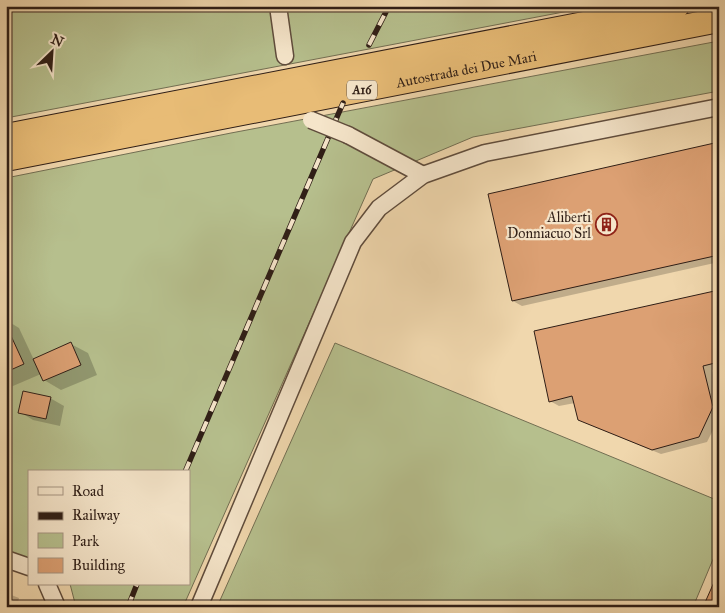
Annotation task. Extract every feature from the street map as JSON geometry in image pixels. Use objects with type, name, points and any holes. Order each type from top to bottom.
[{"type":"highway","name":"Autostrada dei Due Mari","points":[[6,136],[678,6]]},
{"type":"highway","name":"Autostrada dei Due Mari","points":[[6,159],[719,20]]},
{"type":"street","points":[[278,6],[285,56]]},
{"type":"street","points":[[200,607],[352,242],[379,208],[423,176],[485,153],[719,107]]},
{"type":"street","points":[[311,120],[348,136],[423,176]]},
{"type":"street","points":[[6,559],[28,567]]},
{"type":"street","points":[[48,586],[57,607]]},
{"type":"green space","points":[[6,6],[595,6],[6,118]]},
{"type":"green space","points":[[719,41],[719,91],[473,137],[373,179],[183,607],[76,607],[71,586],[190,586],[190,470],[28,470],[28,558],[6,552],[6,178],[231,133]]},
{"type":"green space","points":[[335,343],[719,501],[719,545],[693,607],[217,607]]},
{"type":"building","name":"Aliberti Donniacuo Srl","points":[[719,142],[719,255],[512,301],[488,194]]},
{"type":"building","points":[[719,290],[719,362],[703,366],[713,407],[699,437],[652,450],[578,420],[572,396],[549,402],[534,331]]},
{"type":"building","points":[[6,325],[24,364],[6,372]]},
{"type":"building","points":[[71,342],[81,365],[43,381],[33,359]]},
{"type":"building","points":[[23,391],[51,397],[46,419],[18,413]]},
{"type":"building","points":[[719,571],[719,607],[703,607]]},
{"type":"railway","points":[[369,45],[389,6]]},
{"type":"railway","points":[[186,470],[343,103]]},
{"type":"railway","points":[[128,607],[136,586]]},
{"type":"place","name":"Aliberti Donniacuo Srl","points":[[607,225]]}]
